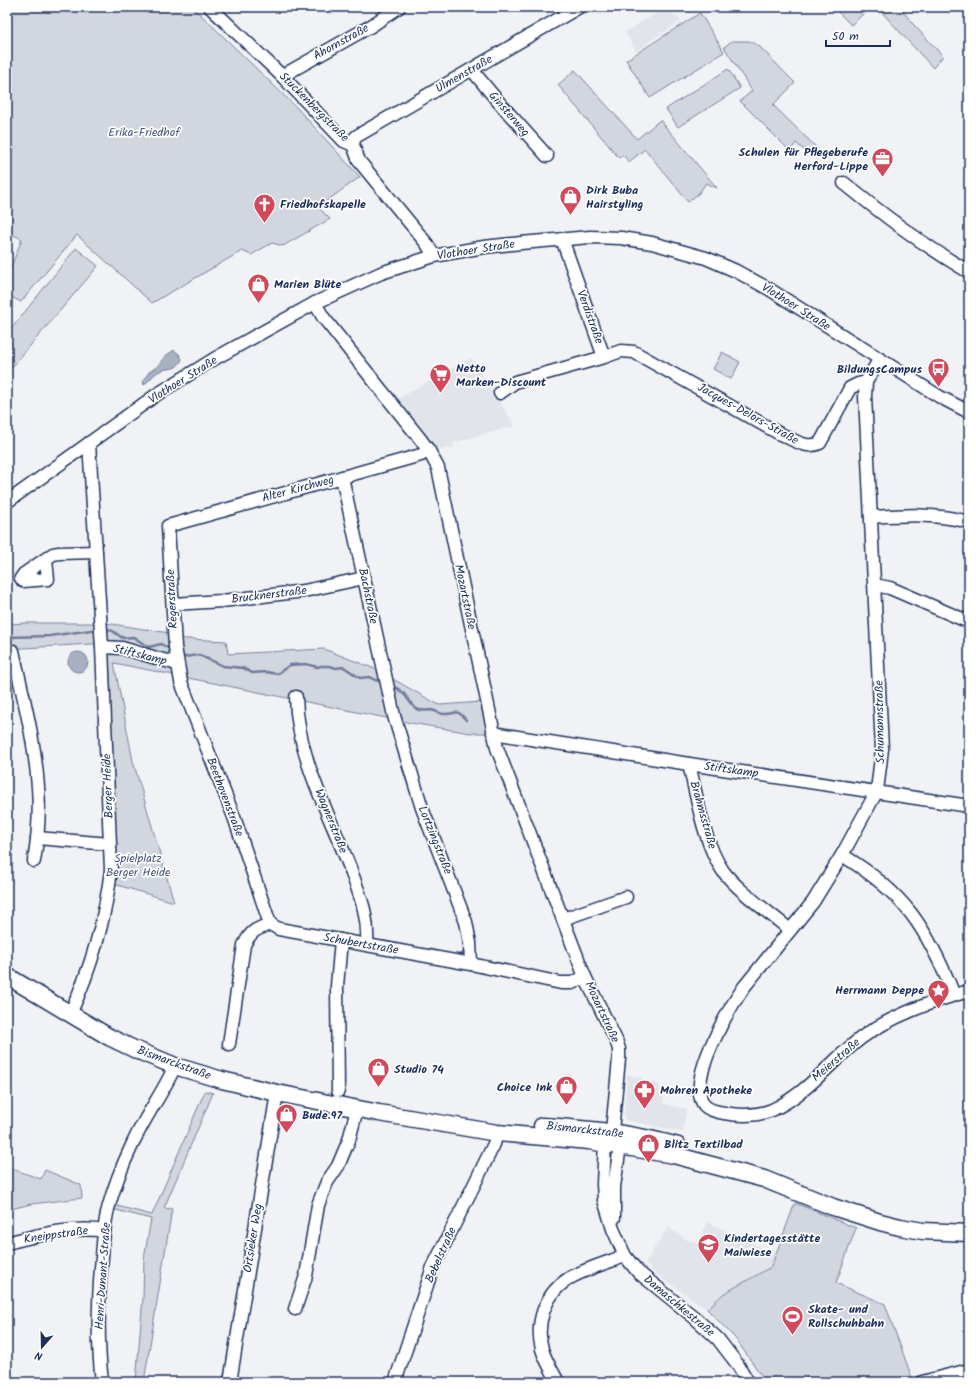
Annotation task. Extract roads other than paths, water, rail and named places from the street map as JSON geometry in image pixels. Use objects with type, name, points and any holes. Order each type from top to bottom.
[{"type":"main road","name":"Bismarckstraße","points":[[7,976],[109,1037],[175,1066],[222,1080],[357,1109],[446,1123],[497,1133],[589,1141],[613,1140],[639,1136],[702,1154],[839,1209],[880,1222],[923,1231],[969,1233]]},
{"type":"main road","name":"Bismarckstraße","points":[[446,1123],[499,1123],[613,1140]]},
{"type":"street","name":"Stuckenbergstraße","points":[[210,7],[282,76],[344,141],[353,145],[359,161],[428,244],[434,256]]},
{"type":"street","name":"Ahornstraße","points":[[282,76],[370,26],[400,7]]},
{"type":"street","name":"Ulmenstraße","points":[[353,145],[354,139],[357,136],[579,7]]},
{"type":"street","name":"Ginsterweg","points":[[472,70],[547,156]]},
{"type":"street","points":[[844,183],[880,213],[969,272]]},
{"type":"street","name":"Vlothoer Straße","points":[[7,502],[156,395],[198,369],[315,303],[381,273],[434,256],[484,247],[562,239],[590,237],[620,238],[652,244],[706,258],[736,271],[769,289],[879,360],[940,397],[969,412]]},
{"type":"street","name":"Verdistraße","points":[[500,393],[515,382],[604,357],[562,239]]},
{"type":"street","name":"Mozartstraße","points":[[315,303],[323,317],[428,451],[438,468],[497,748],[585,977],[610,1026],[619,1049],[613,1140]]},
{"type":"street","name":"Jacques-Delors-Straße","points":[[604,357],[621,351],[634,352],[780,434],[805,445],[814,446],[820,443],[850,388],[866,382]]},
{"type":"street","name":"Schumannstraße","points":[[705,1106],[701,1100],[699,1091],[703,1067],[733,1003],[744,987],[817,896],[878,792],[882,749],[865,396],[866,382],[879,360]]},
{"type":"street","name":"Berger Heide","points":[[70,1014],[88,970],[98,937],[110,883],[111,870],[102,647],[89,444]]},
{"type":"street","name":"Alter Kirchweg","points":[[168,526],[421,455],[428,451]]},
{"type":"street","name":"Bachstraße","points":[[342,477],[394,716]]},
{"type":"street","points":[[870,517],[919,514],[936,515],[969,522]]},
{"type":"street","name":"Regerstraße","points":[[168,526],[175,647],[178,668]]},
{"type":"street","points":[[46,560],[53,554],[59,553],[96,552]]},
{"type":"street","name":"Brucknerstraße","points":[[173,604],[222,601],[304,591],[364,578]]},
{"type":"street","points":[[875,585],[890,588],[969,622]]},
{"type":"street","name":"Stiftskamp","points":[[102,647],[122,648],[178,668]]},
{"type":"street","points":[[13,651],[35,757],[38,788],[38,838],[34,861]]},
{"type":"street","name":"Beethovenstraße","points":[[178,668],[181,682],[234,817],[270,924]]},
{"type":"street","name":"Wagnerstraße","points":[[296,697],[300,734],[312,774],[362,902],[367,924],[367,945]]},
{"type":"street","name":"Lortzingstraße","points":[[394,716],[422,808],[466,922],[470,943],[471,964]]},
{"type":"street","name":"Stiftskamp","points":[[493,733],[969,806]]},
{"type":"street","name":"Brahmsstraße","points":[[689,764],[702,818],[717,863],[734,883],[790,930]]},
{"type":"street","points":[[38,838],[110,844]]},
{"type":"street","points":[[842,855],[864,868],[880,881],[908,909],[934,948],[954,995]]},
{"type":"street","points":[[563,919],[626,897]]},
{"type":"street","points":[[229,1044],[244,945],[249,936],[255,930],[270,924]]},
{"type":"street","name":"Schubertstraße","points":[[270,924],[279,929],[471,964],[562,983],[572,983],[585,977]]},
{"type":"street","points":[[338,1091],[337,986],[341,940]]},
{"type":"street","name":"Meierstraße","points":[[705,1106],[719,1112],[745,1115],[762,1113],[770,1110],[791,1099],[862,1037],[881,1025],[954,995],[969,991]]},
{"type":"street","name":"Henri-Dunant-Straße","points":[[102,1382],[99,1338],[99,1306],[104,1231],[109,1205],[133,1142],[168,1082],[175,1066]]},
{"type":"street","name":"Ortsieker Weg","points":[[230,1382],[277,1093]]},
{"type":"street","points":[[295,1309],[306,1276],[318,1205],[327,1182],[338,1166],[349,1140],[357,1109]]},
{"type":"street","name":"Bebelstraße","points":[[395,1382],[433,1267],[494,1144],[497,1133]]},
{"type":"street","name":"Damaschkestraße","points":[[613,1140],[603,1184],[604,1200],[613,1229],[625,1256],[638,1272],[695,1318],[718,1339],[748,1382]]},
{"type":"street","name":"Kneippstraße","points":[[7,1243],[50,1233],[83,1229],[104,1231]]},
{"type":"street","points":[[558,1382],[542,1350],[540,1321],[544,1309],[560,1285],[569,1279],[580,1273],[625,1256]]},
{"type":"street","points":[[922,1382],[969,1370]]},
{"type":"water","points":[[174,350],[182,359],[180,363],[174,368],[158,372],[144,385],[143,381],[149,372],[158,366],[164,357]]},
{"type":"water","points":[[78,652],[85,655],[88,662],[85,669],[78,672],[71,669],[68,662],[71,655]]},
{"type":"waterway","points":[[7,637],[50,636],[98,629]]},
{"type":"waterway","points":[[106,629],[111,630],[123,638],[133,637],[149,647],[161,644],[168,648]]},
{"type":"waterway","points":[[184,657],[199,655],[223,666],[243,668],[252,673],[267,672],[277,674],[290,665],[306,664],[317,667],[344,667],[360,678],[369,677],[378,681]]},
{"type":"waterway","points":[[394,687],[403,692],[416,709],[432,710],[442,714],[456,712],[466,720]]},
{"type":"waterway","points":[[402,766],[413,798]]},
{"type":"waterway","points":[[382,941],[397,944]]},
{"type":"waterway","points":[[402,945],[410,947]]},
{"type":"waterway","points":[[456,955],[463,954],[465,948]]},
{"type":"place","name":"Schulen für Pflegeberufe Herford-Lippe","points":[[883,178]]},
{"type":"place","name":"Dirk Buba Hairstyling","points":[[571,216]]},
{"type":"place","name":"Friedhofskapelle","points":[[264,224]]},
{"type":"place","name":"Marien Blüte","points":[[258,304]]},
{"type":"place","name":"BildungsCampus","points":[[938,388]]},
{"type":"place","name":"Netto Marken-Discount","points":[[441,394]]},
{"type":"place","name":"Herrmann Deppe","points":[[939,1010]]},
{"type":"place","name":"Studio 74","points":[[379,1088]]},
{"type":"place","name":"Choice Ink","points":[[567,1106]]},
{"type":"place","name":"Mohren Apotheke","points":[[644,1110]]},
{"type":"place","name":"Bude.97","points":[[286,1134]]},
{"type":"place","name":"Blitz Textilbad","points":[[648,1164]]},
{"type":"place","name":"Kindertagesstätte Maiwiese","points":[[709,1264]]},
{"type":"place","name":"Skate- und Rollschuhbahn","points":[[793,1336]]},
{"type":"park label","name":"Erika-Friedhof","points":[[144,132]]},
{"type":"park label","name":"Spielplatz Berger Heide","points":[[138,865]]}]
